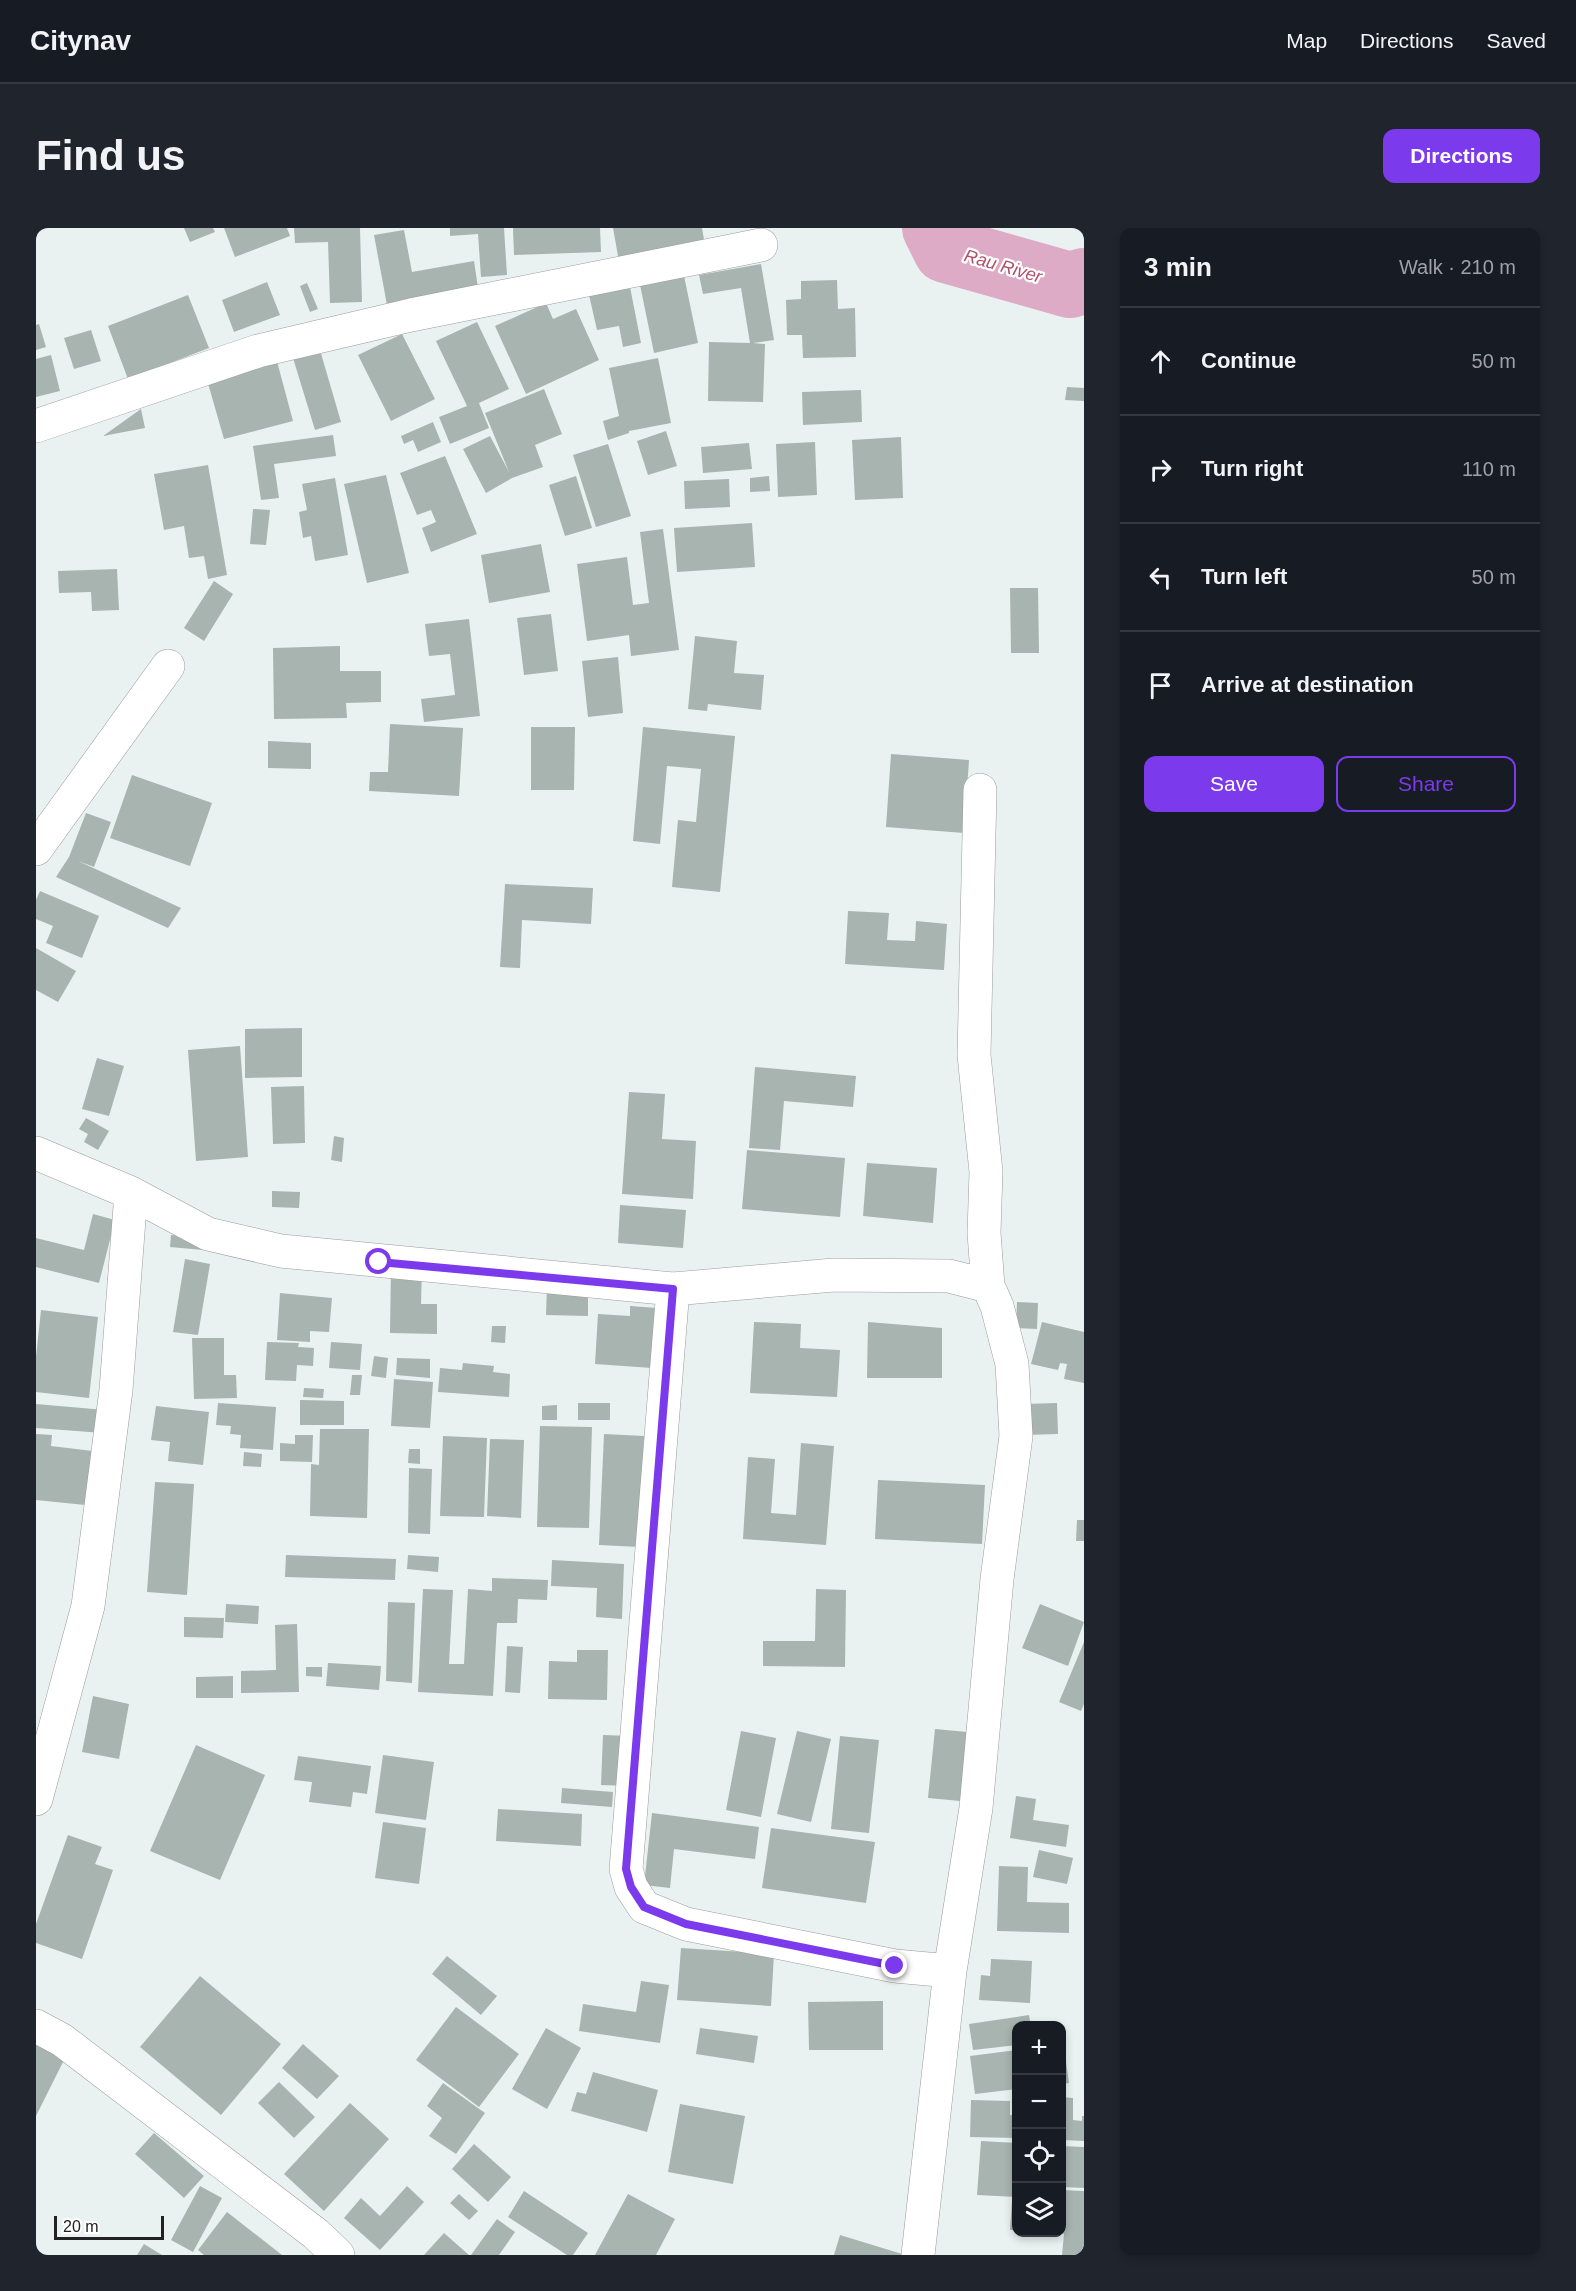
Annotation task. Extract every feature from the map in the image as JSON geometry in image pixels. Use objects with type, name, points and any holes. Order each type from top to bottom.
[{"type":"street","points":[[36,426],[258,351],[411,315],[761,245]]},
{"type":"street","points":[[36,849],[168,666]]},
{"type":"street","points":[[918,2255],[950,1971],[976,1808],[997,1580],[1016,1436],[1012,1364],[997,1306],[988,1286],[984,1233],[986,1172],[974,1055],[980,790]]},
{"type":"street","points":[[36,1153],[131,1193],[208,1234],[280,1251],[673,1289],[834,1275],[949,1276],[988,1286]]},
{"type":"street","points":[[36,1799],[88,1606],[116,1390],[131,1193]]},
{"type":"street","points":[[673,1289],[626,1869],[631,1887],[644,1907],[686,1924],[895,1966],[950,1971]]},
{"type":"street","points":[[36,2026],[62,2040],[316,2234],[338,2255]]},
{"type":"building","points":[[184,228],[213,228],[215,232],[190,242]]},
{"type":"building","points":[[224,228],[287,228],[290,236],[235,257]]},
{"type":"building","points":[[294,228],[360,228],[362,302],[330,303],[328,242],[295,243]]},
{"type":"building","points":[[450,228],[504,228],[507,275],[481,277],[478,234],[450,236]]},
{"type":"building","points":[[513,228],[600,228],[601,252],[514,255]]},
{"type":"building","points":[[613,228],[702,228],[706,251],[620,267]]},
{"type":"building","points":[[404,230],[412,272],[474,261],[478,288],[387,305],[374,235]]},
{"type":"building","points":[[761,264],[774,340],[753,343],[765,344],[763,402],[708,401],[709,342],[750,343],[741,288],[703,294],[699,275]]},
{"type":"building","points":[[683,271],[698,343],[654,353],[639,280]]},
{"type":"building","points":[[837,280],[838,309],[855,308],[856,357],[803,358],[802,335],[787,335],[786,300],[801,299],[801,281]]},
{"type":"building","points":[[267,282],[280,315],[234,332],[222,300]]},
{"type":"building","points":[[307,283],[318,309],[310,312],[300,286]]},
{"type":"building","points":[[630,287],[641,343],[623,347],[619,326],[597,330],[589,295]]},
{"type":"building","points":[[188,295],[209,348],[128,379],[108,326]]},
{"type":"building","points":[[546,303],[553,319],[576,309],[599,360],[526,394],[495,326]]},
{"type":"building","points":[[477,322],[509,389],[479,403],[489,428],[450,444],[439,417],[467,406],[436,341]]},
{"type":"building","points":[[39,324],[46,347],[36,350],[36,325]]},
{"type":"building","points":[[91,330],[101,361],[74,369],[64,338]]},
{"type":"building","points":[[402,334],[435,399],[391,421],[358,355]]},
{"type":"building","points":[[320,350],[341,422],[315,430],[293,358]]},
{"type":"building","points":[[275,354],[293,421],[224,439],[205,373]]},
{"type":"building","points":[[51,355],[60,391],[36,397],[36,359]]},
{"type":"building","points":[[658,358],[671,423],[629,431],[629,433],[608,440],[603,421],[619,416],[609,368]]},
{"type":"building","points":[[1067,387],[1084,388],[1084,401],[1065,400]]},
{"type":"building","points":[[544,389],[562,434],[535,445],[543,467],[512,478],[486,493],[463,449],[490,436],[509,472],[485,413]]},
{"type":"building","points":[[861,390],[862,422],[803,425],[802,392]]},
{"type":"building","points":[[141,409],[145,428],[103,436]]},
{"type":"building","points":[[433,422],[441,442],[418,452],[413,440],[404,444],[401,436]]},
{"type":"building","points":[[666,431],[677,466],[648,475],[637,441]]},
{"type":"building","points":[[333,435],[336,456],[274,464],[279,498],[261,500],[253,446]]},
{"type":"building","points":[[901,437],[903,498],[855,500],[852,440]]},
{"type":"building","points":[[815,442],[817,495],[778,497],[776,444]]},
{"type":"building","points":[[749,443],[752,469],[703,473],[701,447]]},
{"type":"building","points":[[608,444],[631,516],[596,527],[573,455]]},
{"type":"building","points":[[445,456],[477,534],[431,552],[422,528],[436,522],[431,510],[417,515],[400,473]]},
{"type":"building","points":[[208,465],[227,575],[208,579],[204,556],[189,558],[184,526],[164,530],[154,474]]},
{"type":"building","points":[[386,475],[409,573],[367,583],[344,484]]},
{"type":"building","points":[[576,476],[592,528],[565,536],[549,485]]},
{"type":"building","points":[[769,476],[770,491],[750,492],[750,478]]},
{"type":"building","points":[[335,478],[348,555],[315,561],[311,536],[303,538],[299,512],[307,510],[302,484]]},
{"type":"building","points":[[729,479],[730,507],[685,509],[684,481]]},
{"type":"building","points":[[253,509],[270,510],[266,545],[250,544]]},
{"type":"building","points":[[752,523],[755,567],[677,572],[674,528]]},
{"type":"building","points":[[663,529],[679,650],[631,656],[629,635],[587,641],[577,564],[627,557],[633,605],[649,603],[640,532]]},
{"type":"building","points":[[541,544],[550,592],[489,603],[481,555]]},
{"type":"building","points":[[117,569],[119,610],[92,611],[91,592],[59,593],[58,571]]},
{"type":"building","points":[[214,581],[233,594],[204,641],[184,628]]},
{"type":"building","points":[[1010,588],[1038,588],[1039,653],[1011,653]]},
{"type":"building","points":[[551,614],[558,671],[524,675],[517,618]]},
{"type":"building","points":[[469,619],[480,716],[424,722],[421,699],[455,695],[450,654],[429,656],[425,624]]},
{"type":"building","points":[[695,636],[737,641],[734,673],[764,675],[761,710],[708,704],[707,711],[688,709]]},
{"type":"building","points":[[340,646],[340,671],[381,671],[381,702],[346,703],[347,718],[274,719],[273,648]]},
{"type":"building","points":[[618,657],[623,713],[588,717],[582,661]]},
{"type":"building","points":[[390,724],[463,728],[459,796],[369,791],[370,772],[388,772]]},
{"type":"building","points":[[531,727],[575,727],[574,790],[531,790]]},
{"type":"building","points":[[643,727],[735,736],[720,892],[672,887],[678,820],[696,822],[701,769],[667,766],[660,844],[633,841]]},
{"type":"building","points":[[268,741],[311,743],[311,769],[268,768]]},
{"type":"building","points":[[891,754],[969,760],[964,833],[886,827]]},
{"type":"building","points":[[132,775],[212,803],[190,866],[110,838]]},
{"type":"building","points":[[86,813],[111,822],[94,867],[78,861],[181,908],[168,928],[56,877],[69,857]]},
{"type":"building","points":[[505,884],[593,888],[591,924],[522,920],[520,968],[500,967]]},
{"type":"building","points":[[40,891],[99,916],[82,958],[46,943],[53,926],[36,919],[36,900]]},
{"type":"building","points":[[848,911],[889,913],[887,940],[915,941],[916,921],[947,924],[944,970],[845,964]]},
{"type":"building","points":[[36,948],[76,971],[58,1002],[36,990]]},
{"type":"building","points":[[302,1028],[302,1077],[245,1078],[245,1029]]},
{"type":"building","points":[[240,1046],[248,1157],[196,1161],[188,1050]]},
{"type":"building","points":[[97,1058],[124,1066],[109,1116],[82,1109]]},
{"type":"building","points":[[755,1067],[856,1076],[853,1107],[784,1101],[780,1150],[749,1148]]},
{"type":"building","points":[[304,1086],[305,1143],[273,1144],[271,1087]]},
{"type":"building","points":[[629,1092],[665,1094],[662,1139],[696,1141],[693,1199],[622,1194]]},
{"type":"building","points":[[86,1118],[109,1131],[98,1150],[84,1142],[88,1134],[79,1129]]},
{"type":"building","points":[[334,1136],[344,1138],[342,1162],[331,1160]]},
{"type":"building","points":[[747,1150],[845,1158],[840,1217],[742,1209]]},
{"type":"building","points":[[867,1163],[937,1168],[933,1223],[863,1216]]},
{"type":"building","points":[[272,1191],[300,1192],[299,1208],[272,1207]]},
{"type":"building","points":[[620,1205],[686,1210],[683,1248],[618,1243]]},
{"type":"building","points":[[93,1214],[115,1220],[99,1283],[36,1267],[36,1238],[84,1250]]},
{"type":"building","points":[[171,1235],[215,1238],[214,1251],[170,1247]]},
{"type":"building","points":[[185,1259],[210,1264],[198,1335],[173,1332]]},
{"type":"building","points":[[391,1266],[422,1267],[421,1304],[437,1304],[437,1334],[390,1333]]},
{"type":"building","points":[[547,1285],[588,1286],[588,1316],[546,1315]]},
{"type":"building","points":[[280,1293],[332,1298],[329,1332],[310,1331],[310,1342],[277,1340]]},
{"type":"building","points":[[1017,1302],[1038,1303],[1037,1329],[1016,1328]]},
{"type":"building","points":[[630,1306],[657,1308],[652,1368],[595,1364],[598,1314],[630,1316]]},
{"type":"building","points":[[41,1310],[98,1317],[89,1398],[36,1392],[36,1357]]},
{"type":"building","points":[[754,1322],[801,1324],[800,1348],[840,1350],[837,1397],[750,1393]]},
{"type":"building","points":[[868,1322],[942,1328],[942,1378],[867,1378]]},
{"type":"building","points":[[1042,1322],[1084,1332],[1084,1383],[1064,1379],[1067,1364],[1060,1363],[1058,1370],[1031,1364]]},
{"type":"building","points":[[492,1326],[506,1326],[505,1343],[491,1342]]},
{"type":"building","points":[[192,1338],[224,1338],[224,1375],[236,1375],[237,1398],[194,1399]]},
{"type":"building","points":[[267,1342],[299,1343],[298,1347],[314,1348],[313,1366],[297,1365],[296,1381],[265,1380]]},
{"type":"building","points":[[331,1342],[362,1344],[360,1370],[329,1368]]},
{"type":"building","points":[[374,1356],[388,1358],[386,1378],[371,1376]]},
{"type":"building","points":[[397,1358],[430,1359],[430,1378],[396,1375]]},
{"type":"building","points":[[463,1363],[494,1366],[493,1372],[510,1374],[509,1397],[438,1392],[440,1368],[462,1370]]},
{"type":"building","points":[[352,1375],[362,1375],[360,1395],[350,1395]]},
{"type":"building","points":[[394,1379],[433,1382],[430,1428],[391,1426]]},
{"type":"building","points":[[304,1388],[324,1389],[323,1398],[303,1397]]},
{"type":"building","points":[[300,1400],[344,1401],[344,1425],[300,1425]]},
{"type":"building","points":[[218,1403],[276,1407],[273,1450],[240,1448],[241,1435],[230,1434],[231,1426],[216,1425]]},
{"type":"building","points":[[578,1403],[610,1403],[610,1420],[578,1420]]},
{"type":"building","points":[[1057,1403],[1058,1434],[1025,1435],[1024,1404]]},
{"type":"building","points":[[36,1404],[105,1410],[103,1433],[36,1428]]},
{"type":"building","points":[[557,1405],[557,1420],[542,1420],[542,1406]]},
{"type":"building","points":[[156,1406],[209,1412],[203,1465],[168,1461],[170,1442],[151,1440]]},
{"type":"building","points":[[540,1426],[592,1427],[589,1528],[537,1527]]},
{"type":"building","points":[[320,1429],[369,1429],[367,1518],[310,1516],[311,1464],[319,1465]]},
{"type":"building","points":[[36,1434],[52,1435],[51,1446],[101,1452],[95,1506],[36,1500]]},
{"type":"building","points":[[604,1434],[644,1436],[640,1547],[599,1545]]},
{"type":"building","points":[[295,1435],[313,1435],[312,1462],[280,1461],[280,1443],[295,1444]]},
{"type":"building","points":[[443,1436],[487,1438],[484,1517],[440,1516]]},
{"type":"building","points":[[490,1439],[524,1440],[521,1518],[487,1516]]},
{"type":"building","points":[[801,1443],[834,1446],[826,1545],[743,1539],[748,1457],[775,1459],[771,1513],[796,1515]]},
{"type":"building","points":[[409,1449],[420,1449],[420,1464],[408,1463]]},
{"type":"building","points":[[244,1452],[262,1454],[261,1467],[243,1466]]},
{"type":"building","points":[[409,1468],[432,1469],[430,1534],[408,1533]]},
{"type":"building","points":[[878,1480],[985,1485],[982,1544],[875,1539]]},
{"type":"building","points":[[155,1482],[194,1484],[187,1595],[147,1592]]},
{"type":"building","points":[[1077,1520],[1084,1520],[1084,1541],[1076,1541]]},
{"type":"building","points":[[286,1555],[396,1559],[395,1580],[285,1577]]},
{"type":"building","points":[[408,1555],[439,1557],[438,1572],[407,1569]]},
{"type":"building","points":[[552,1560],[624,1564],[622,1619],[596,1617],[597,1588],[551,1586]]},
{"type":"building","points":[[492,1578],[548,1580],[547,1600],[518,1599],[517,1623],[497,1623],[493,1696],[418,1692],[423,1589],[453,1590],[449,1664],[464,1664],[468,1589],[492,1591]]},
{"type":"building","points":[[816,1589],[846,1590],[845,1667],[763,1666],[763,1641],[815,1641]]},
{"type":"building","points":[[388,1602],[415,1603],[412,1683],[386,1681]]},
{"type":"building","points":[[226,1604],[259,1606],[258,1624],[225,1622]]},
{"type":"building","points":[[1040,1604],[1084,1622],[1068,1666],[1022,1648]]},
{"type":"building","points":[[184,1617],[224,1618],[223,1638],[184,1637]]},
{"type":"building","points":[[297,1624],[299,1692],[241,1693],[241,1671],[276,1670],[275,1625]]},
{"type":"building","points":[[1084,1642],[1084,1704],[1081,1711],[1059,1702]]},
{"type":"building","points":[[507,1646],[523,1647],[520,1693],[505,1692]]},
{"type":"building","points":[[577,1650],[608,1650],[607,1700],[548,1699],[549,1661],[577,1662]]},
{"type":"building","points":[[328,1663],[381,1666],[379,1690],[326,1686]]},
{"type":"building","points":[[306,1667],[322,1667],[322,1677],[306,1676]]},
{"type":"building","points":[[233,1676],[233,1698],[196,1698],[196,1677]]},
{"type":"building","points":[[93,1696],[129,1704],[119,1759],[82,1752]]},
{"type":"building","points":[[935,1729],[978,1733],[971,1802],[928,1798]]},
{"type":"building","points":[[741,1731],[776,1738],[761,1817],[726,1810]]},
{"type":"building","points":[[797,1731],[831,1739],[811,1822],[777,1814]]},
{"type":"building","points":[[603,1735],[632,1736],[630,1786],[601,1785]]},
{"type":"building","points":[[840,1736],[879,1740],[869,1833],[831,1829]]},
{"type":"building","points":[[196,1745],[265,1775],[220,1880],[150,1851]]},
{"type":"building","points":[[383,1755],[434,1762],[426,1820],[375,1813]]},
{"type":"building","points":[[298,1756],[371,1766],[367,1794],[353,1792],[351,1807],[309,1802],[312,1782],[294,1780]]},
{"type":"building","points":[[562,1788],[613,1792],[612,1807],[561,1803]]},
{"type":"building","points":[[1016,1796],[1036,1799],[1033,1820],[1069,1825],[1066,1847],[1010,1838]]},
{"type":"building","points":[[498,1809],[582,1814],[581,1846],[496,1841]]},
{"type":"building","points":[[652,1813],[759,1827],[755,1859],[674,1849],[670,1888],[644,1885]]},
{"type":"building","points":[[383,1822],[426,1828],[419,1884],[375,1878]]},
{"type":"building","points":[[771,1828],[875,1842],[866,1903],[762,1888]]},
{"type":"building","points":[[68,1835],[102,1847],[95,1864],[113,1870],[82,1959],[36,1943],[36,1924]]},
{"type":"building","points":[[1039,1850],[1073,1858],[1067,1884],[1033,1877]]},
{"type":"building","points":[[999,1866],[1028,1867],[1027,1902],[1069,1903],[1069,1933],[997,1931]]},
{"type":"building","points":[[681,1948],[774,1954],[771,2006],[677,2000]]},
{"type":"building","points":[[447,1956],[497,1996],[481,2015],[432,1974]]},
{"type":"building","points":[[991,1959],[1032,1961],[1030,2003],[979,2000],[981,1975],[990,1976]]},
{"type":"building","points":[[200,1976],[281,2044],[221,2115],[140,2047]]},
{"type":"building","points":[[641,1981],[669,1985],[660,2043],[579,2031],[583,2004],[636,2012]]},
{"type":"building","points":[[883,2001],[883,2050],[809,2050],[808,2002]]},
{"type":"building","points":[[456,2007],[519,2054],[479,2107],[416,2060]]},
{"type":"building","points":[[1029,2015],[1030,2021],[1012,2021],[1012,2046],[973,2050],[969,2024]]},
{"type":"building","points":[[546,2028],[581,2048],[547,2109],[512,2089]]},
{"type":"building","points":[[700,2028],[758,2036],[754,2063],[696,2054]]},
{"type":"building","points":[[36,2044],[65,2058],[36,2116]]},
{"type":"building","points":[[303,2044],[339,2076],[317,2099],[282,2068]]},
{"type":"building","points":[[1012,2051],[1012,2090],[975,2094],[970,2056]]},
{"type":"building","points":[[1066,2062],[1069,2083],[1066,2083]]},
{"type":"building","points":[[593,2072],[658,2090],[647,2132],[571,2111],[577,2092],[586,2094]]},
{"type":"building","points":[[279,2082],[315,2117],[294,2138],[258,2103]]},
{"type":"building","points":[[443,2083],[485,2113],[456,2154],[429,2136],[442,2118],[427,2106]]},
{"type":"building","points":[[1066,2097],[1073,2098],[1073,2120],[1082,2121],[1082,2116],[1084,2116],[1084,2141],[1066,2140]]},
{"type":"building","points":[[971,2100],[1010,2101],[1012,2138],[970,2137]]},
{"type":"building","points":[[350,2103],[389,2139],[324,2211],[284,2174]]},
{"type":"building","points":[[680,2104],[745,2116],[733,2184],[668,2172]]},
{"type":"building","points":[[154,2133],[204,2176],[184,2198],[135,2154]]},
{"type":"building","points":[[981,2141],[1012,2143],[1012,2197],[977,2195]]},
{"type":"building","points":[[474,2144],[511,2177],[488,2202],[452,2169]]},
{"type":"building","points":[[1066,2146],[1084,2147],[1084,2188],[1066,2187]]},
{"type":"building","points":[[200,2186],[222,2198],[193,2252],[171,2240]]},
{"type":"building","points":[[407,2186],[424,2202],[380,2250],[344,2218],[361,2198],[380,2216]]},
{"type":"building","points":[[1066,2190],[1084,2191],[1084,2255],[1062,2255],[1064,2237],[1066,2237]]},
{"type":"building","points":[[524,2191],[588,2233],[573,2255],[567,2255],[508,2217]]},
{"type":"building","points":[[459,2194],[478,2211],[469,2220],[450,2203]]},
{"type":"building","points":[[628,2194],[675,2219],[656,2255],[595,2255]]},
{"type":"building","points":[[1012,2201],[1012,2230],[1010,2230]]},
{"type":"building","points":[[227,2212],[282,2255],[204,2255],[198,2250]]},
{"type":"building","points":[[497,2219],[515,2232],[499,2255],[471,2255]]},
{"type":"building","points":[[444,2233],[469,2255],[424,2255]]},
{"type":"building","points":[[840,2235],[902,2254],[902,2255],[834,2255]]},
{"type":"building","points":[[144,2244],[162,2255],[137,2255]]},
{"type":"waterway","name":"Rau River","points":[[935,228],[946,250],[1070,285],[1084,281]]},
{"type":"route","points":[[379,1262],[673,1289],[626,1869],[631,1887],[644,1907],[686,1924],[895,1966]]}]
